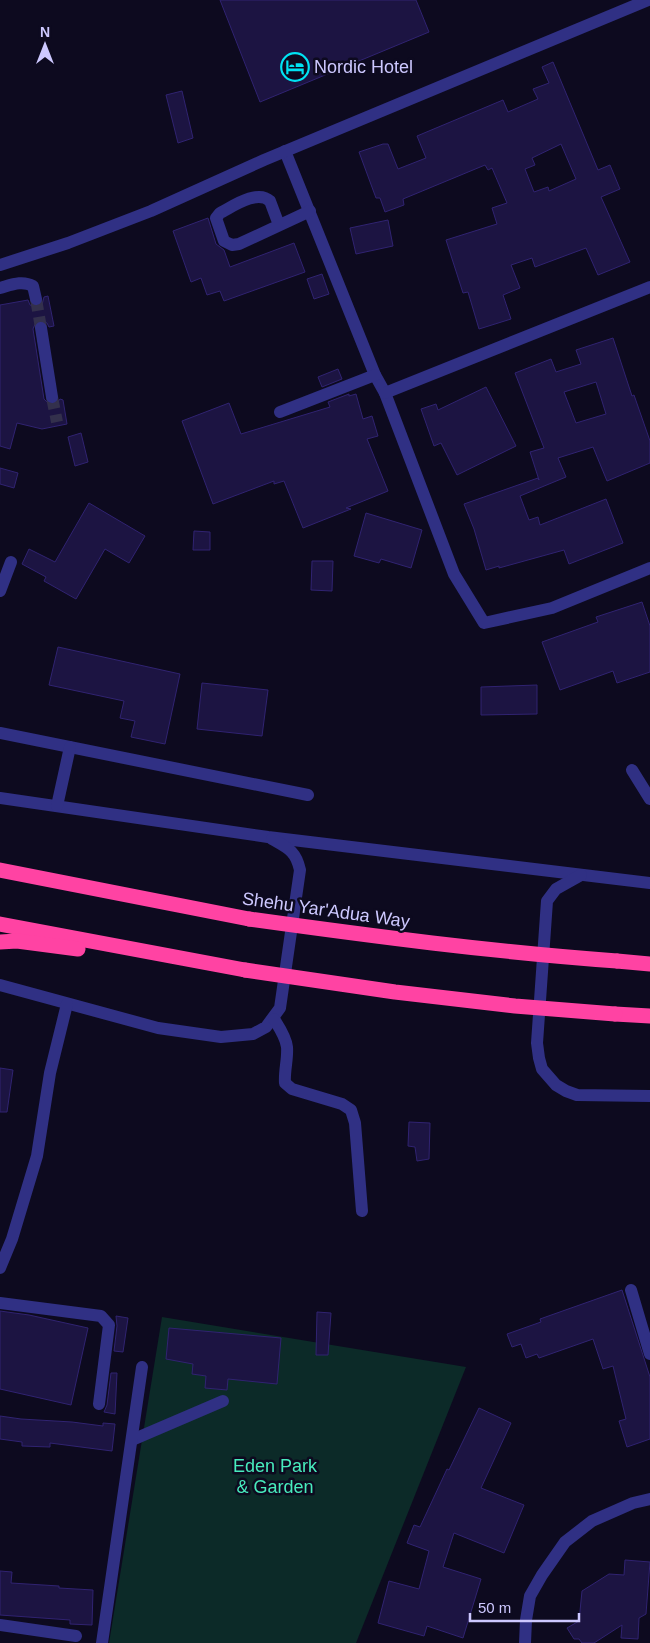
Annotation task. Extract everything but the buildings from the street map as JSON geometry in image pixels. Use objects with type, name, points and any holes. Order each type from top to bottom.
[{"type":"highway","name":"Shehu Yar'Adua Way","points":[[0,870],[249,918],[528,955],[650,964]]},
{"type":"highway","points":[[0,924],[245,970],[395,992],[515,1006],[650,1016]]},
{"type":"highway","points":[[0,942],[17,941],[102,952],[161,955]]},
{"type":"street","points":[[0,265],[68,243],[151,211],[285,151],[648,0]]},
{"type":"street","points":[[285,151],[375,375],[385,393],[454,574],[484,623],[552,608],[650,568]]},
{"type":"street","points":[[279,226],[270,201],[262,197],[255,197],[228,209],[220,213],[216,218],[224,241],[232,245],[239,244],[279,226],[310,211]]},
{"type":"street","points":[[0,288],[20,283],[30,284],[33,286],[36,298]]},
{"type":"street","points":[[385,393],[650,287]]},
{"type":"street","points":[[41,328],[52,397]]},
{"type":"street","points":[[280,412],[375,375]]},
{"type":"street","points":[[0,591],[11,562]]},
{"type":"street","points":[[0,733],[308,795]]},
{"type":"street","points":[[57,806],[70,747]]},
{"type":"street","points":[[632,770],[650,800]]},
{"type":"street","points":[[0,798],[268,837],[650,883]]},
{"type":"street","points":[[0,985],[158,1028],[221,1037],[254,1034],[274,1019],[280,1008],[284,992],[300,870],[297,859],[292,852],[268,837]]},
{"type":"street","points":[[581,875],[556,889],[547,902],[537,1043],[538,1058],[542,1069],[556,1085],[577,1095],[650,1096]]},
{"type":"street","points":[[0,1268],[12,1239],[37,1156],[50,1073],[67,1004]]},
{"type":"street","points":[[274,1019],[287,1047],[285,1083],[292,1088],[342,1104],[351,1110],[354,1123],[362,1211]]},
{"type":"street","points":[[631,1290],[650,1354]]},
{"type":"street","points":[[0,1303],[100,1316],[109,1325],[99,1404]]},
{"type":"street","points":[[102,1643],[142,1367]]},
{"type":"street","points":[[132,1440],[223,1401]]},
{"type":"street","points":[[525,1643],[530,1596],[565,1542],[592,1521],[633,1503],[650,1500]]},
{"type":"street","points":[[0,1625],[76,1636]]},
{"type":"green space","name":"Eden Park & Garden","points":[[162,1317],[466,1367],[356,1643],[109,1643]]},
{"type":"tunnel","points":[[36,299],[41,328]]},
{"type":"tunnel","points":[[52,397],[57,422]]},
{"type":"place","name":"Nordic Hotel","points":[[295,67]]}]
